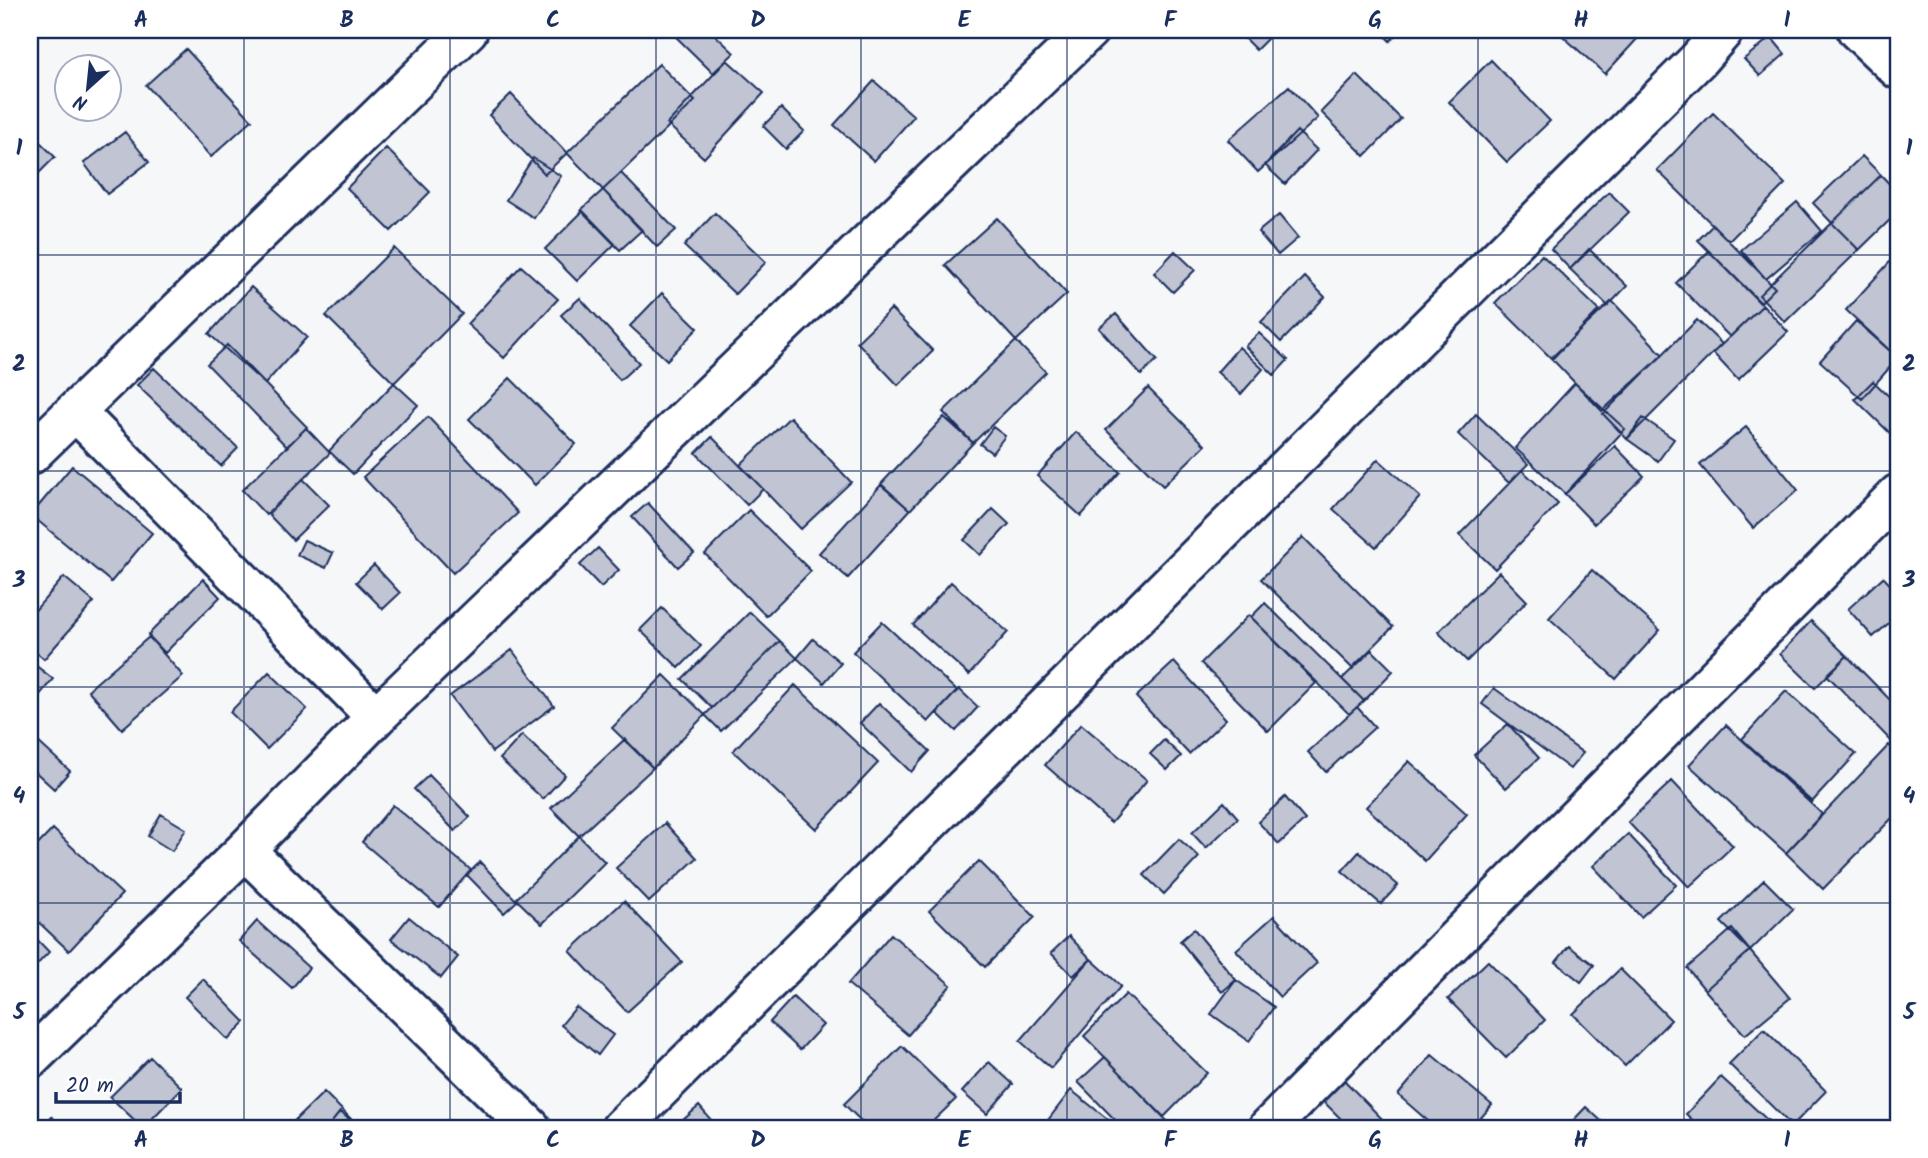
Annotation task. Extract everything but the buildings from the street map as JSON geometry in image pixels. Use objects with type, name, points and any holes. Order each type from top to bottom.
[{"type":"street","points":[[30,455],[468,30]]},
{"type":"street","points":[[30,1059],[246,850],[376,717],[1089,30]]},
{"type":"street","points":[[621,1128],[1668,90],[1724,30]]},
{"type":"street","points":[[1857,30],[1898,69]]},
{"type":"street","points":[[76,412],[376,717]]},
{"type":"street","points":[[1268,1128],[1898,494]]},
{"type":"street","points":[[246,850],[531,1128]]}]
